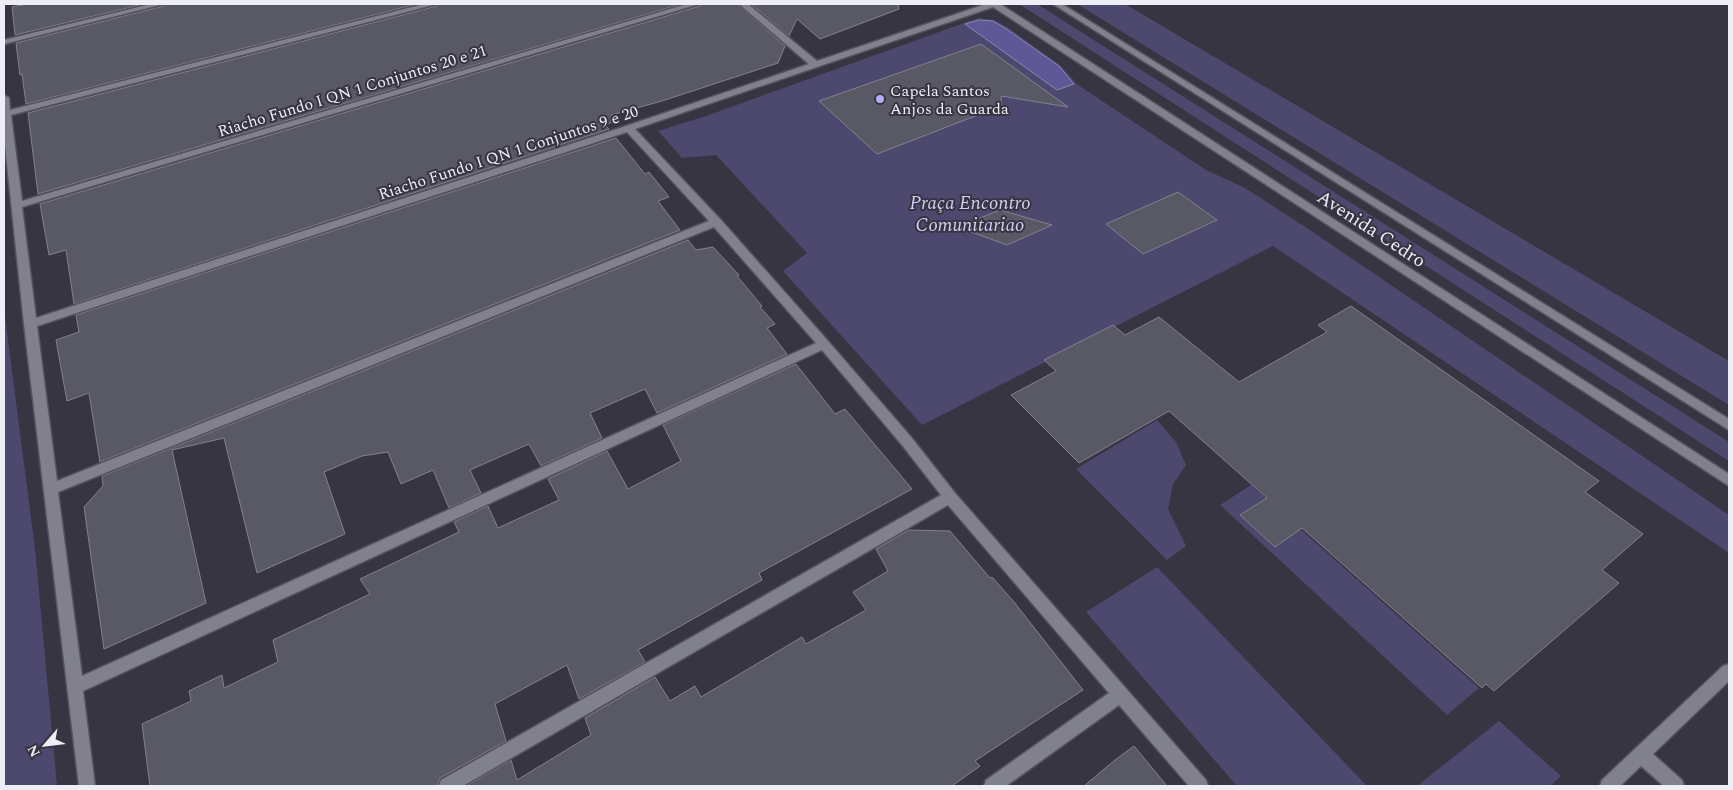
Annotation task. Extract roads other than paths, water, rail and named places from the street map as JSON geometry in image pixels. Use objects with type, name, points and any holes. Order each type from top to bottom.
[{"type":"street","points":[[4,42],[160,4]]},
{"type":"street","points":[[5,114],[433,4]]},
{"type":"street","name":"Riacho Fundo I QN 1 Conjuntos 20 e 21","points":[[18,205],[695,4]]},
{"type":"street","points":[[742,4],[816,65]]},
{"type":"street","name":"Riacho Fundo I QN 1 Conjuntos 9 e 20","points":[[30,324],[629,128],[994,4]]},
{"type":"street","name":"Avenida Cedro","points":[[994,4],[1729,481]]},
{"type":"street","name":"Avenida Cedro","points":[[1057,4],[1729,425]]},
{"type":"street","points":[[4,98],[87,786]]},
{"type":"street","points":[[629,128],[717,222],[824,344],[915,450],[950,497],[1200,786]]},
{"type":"street","points":[[51,489],[717,222]]},
{"type":"street","points":[[75,687],[824,344]]},
{"type":"street","points":[[447,786],[950,497]]},
{"type":"street","points":[[1608,786],[1729,671]]},
{"type":"street","points":[[992,786],[1120,695]]},
{"type":"street","points":[[1640,754],[1676,786]]},
{"type":"place","name":"Capela Santos Anjos da Guarda","points":[[880,99]]},
{"type":"park label","name":"Praça Encontro Comunitariao","points":[[970,213]]}]
